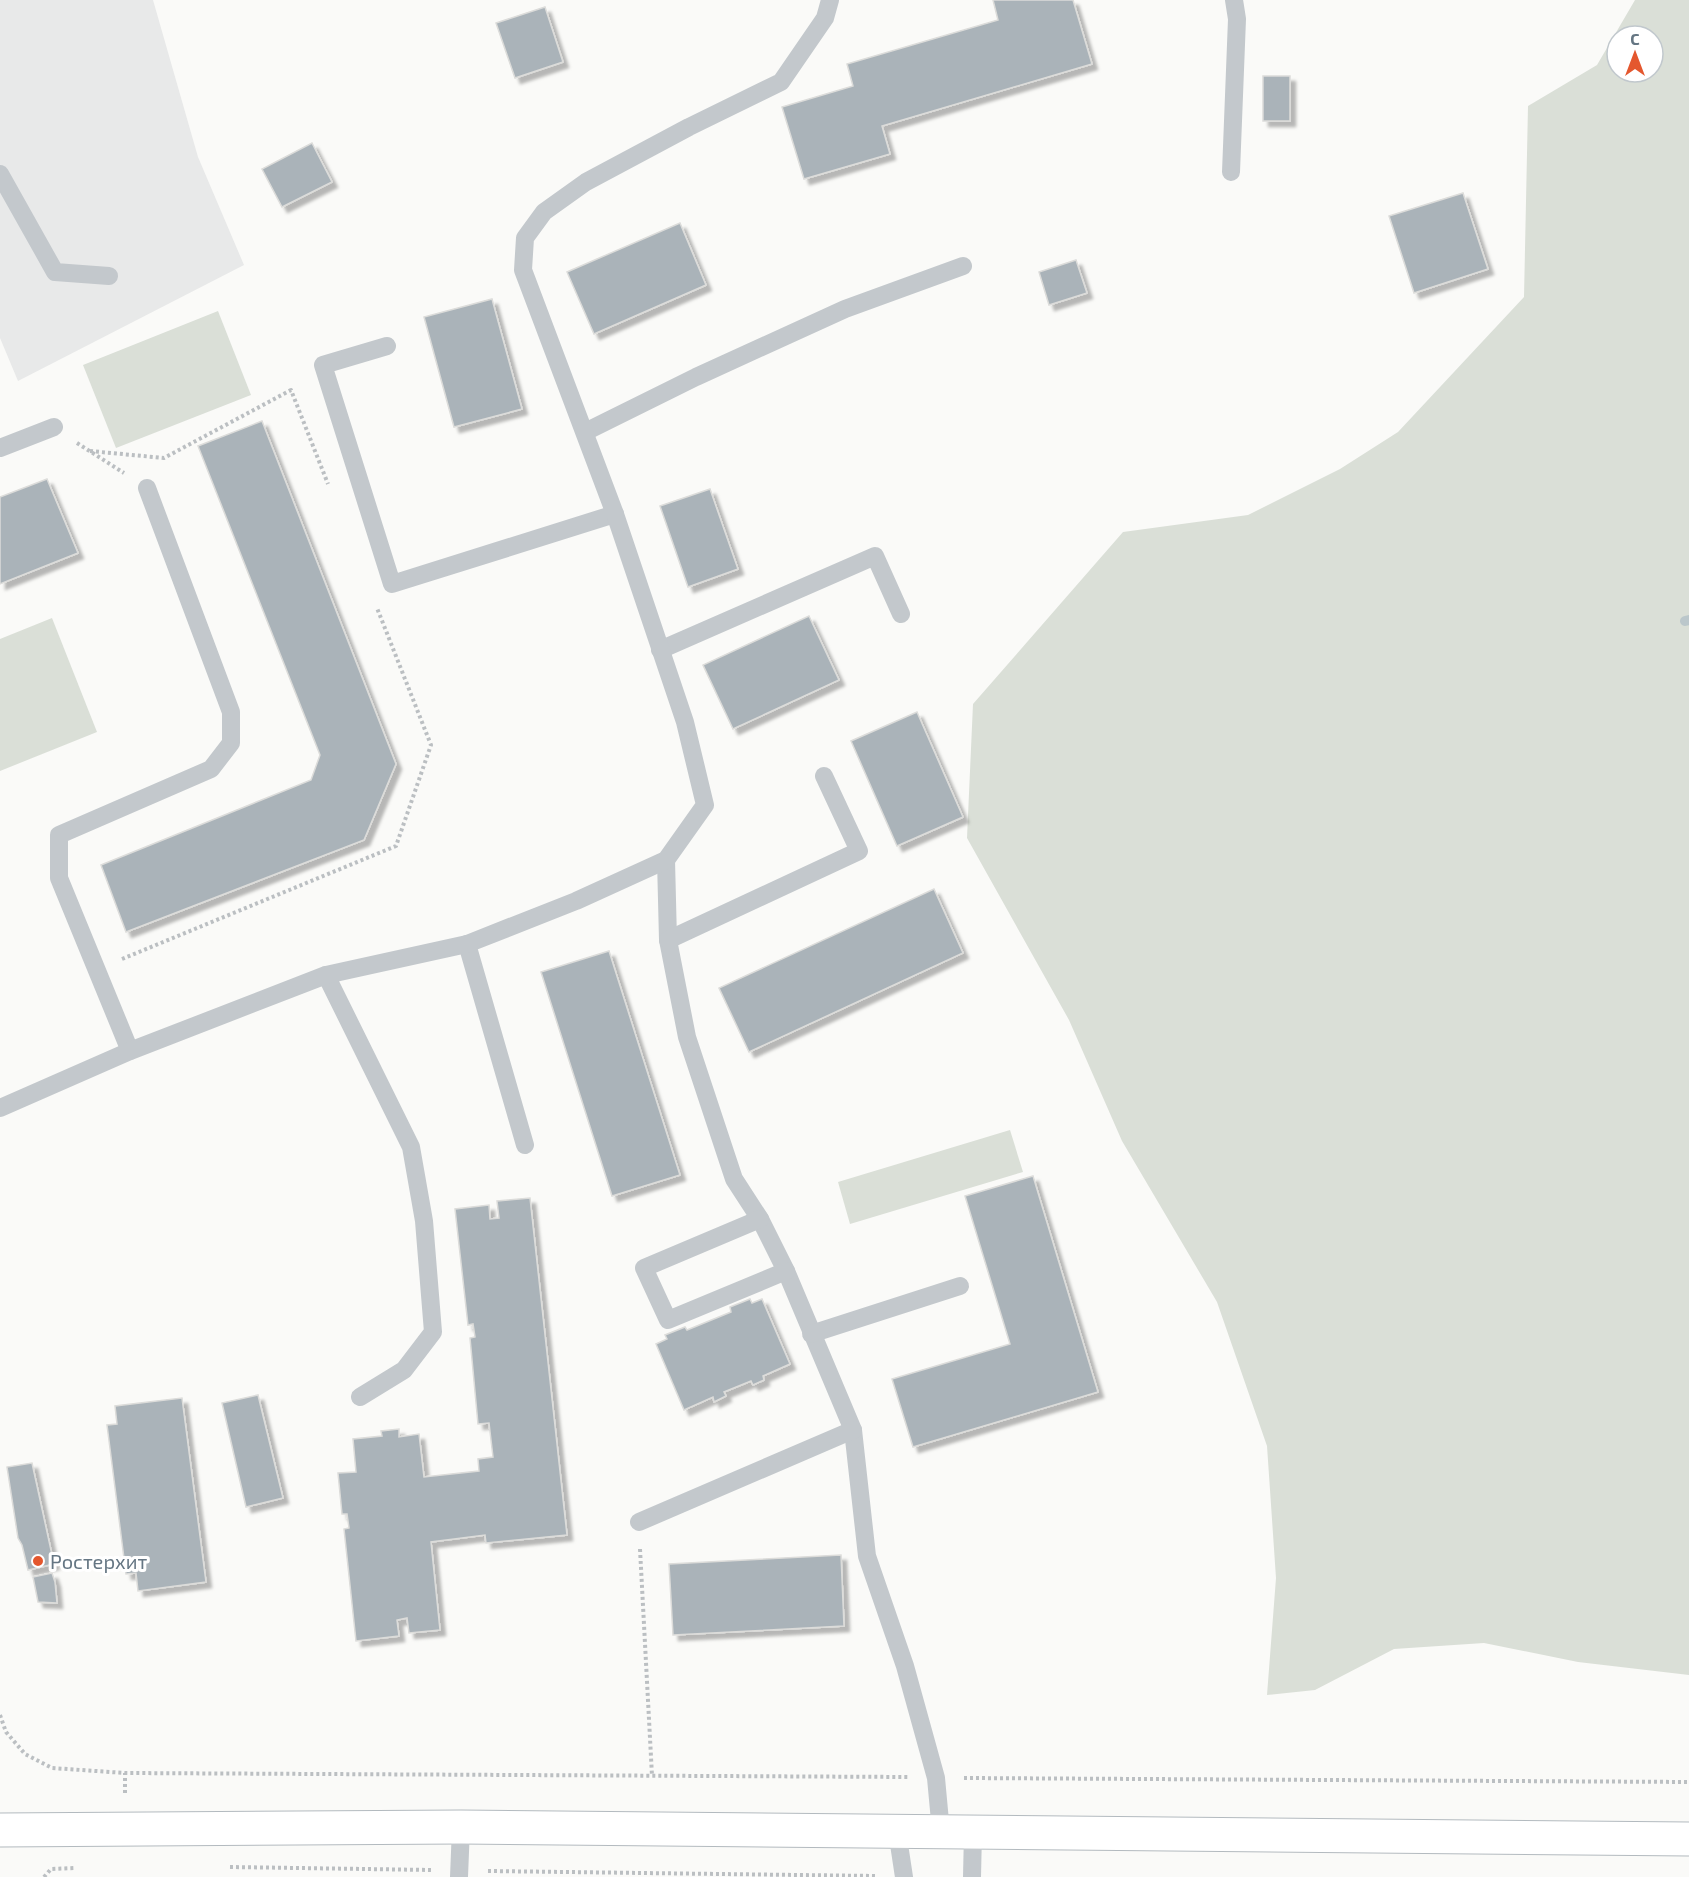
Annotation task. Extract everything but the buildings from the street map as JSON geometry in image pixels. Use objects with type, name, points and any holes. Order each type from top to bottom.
[{"type":"main road","points":[[0,1830],[461,1827],[1689,1839]]},
{"type":"lane","points":[[0,1108],[130,1051],[326,975],[468,944],[576,902],[666,860],[705,805],[685,722],[615,513],[523,270],[525,238],[544,212],[586,182],[689,127],[781,82],[825,18],[830,0]]},
{"type":"lane","points":[[1231,172],[1237,19],[1234,0]]},
{"type":"lane","points":[[0,174],[55,272],[109,276]]},
{"type":"lane","points":[[585,432],[696,377],[845,309],[963,266]]},
{"type":"lane","points":[[387,346],[323,365],[392,584],[615,513]]},
{"type":"lane","points":[[0,448],[54,427]]},
{"type":"lane","points":[[130,1051],[59,879],[59,834],[211,769],[231,743],[231,712],[147,488]]},
{"type":"lane","points":[[660,650],[875,556],[901,614]]},
{"type":"lane","points":[[668,940],[859,851],[824,776]]},
{"type":"lane","points":[[666,860],[668,940],[687,1036],[734,1179],[760,1219],[786,1271],[853,1430],[867,1556],[905,1666],[936,1778],[972,1877]]},
{"type":"lane","points":[[468,944],[525,1145]]},
{"type":"lane","points":[[326,975],[411,1148],[424,1221],[433,1332],[404,1370],[360,1396]]},
{"type":"lane","points":[[760,1219],[644,1268],[668,1320],[786,1271]]},
{"type":"lane","points":[[811,1334],[960,1286]]},
{"type":"lane","points":[[639,1522],[853,1430]]},
{"type":"lane","points":[[459,1877],[461,1827]]},
{"type":"lane","points":[[897,1831],[904,1877]]},
{"type":"path","points":[[90,451],[164,458],[291,390],[330,490]]},
{"type":"path","points":[[54,427],[147,488]]},
{"type":"path","points":[[96,970],[396,846],[431,745],[374,601]]},
{"type":"path","points":[[639,1522],[652,1776]]},
{"type":"path","points":[[0,1715],[6,1732],[25,1754],[52,1768],[125,1773],[1689,1782]]},
{"type":"path","points":[[125,1773],[125,1803]]},
{"type":"shaded area","points":[[0,0],[153,0],[198,157],[244,265],[18,381],[0,338]]},
{"type":"shaded area","points":[[1635,0],[1689,0],[1689,1675],[1578,1662],[1484,1643],[1394,1649],[1315,1690],[1267,1695],[1276,1578],[1267,1446],[1217,1302],[1122,1141],[1069,1020],[967,838],[973,704],[1123,532],[1248,515],[1340,469],[1398,432],[1524,297],[1528,106],[1597,65],[1605,51],[1605,84],[1665,84],[1665,24],[1621,24]]},
{"type":"shaded area","points":[[218,311],[251,395],[116,448],[83,365]]},
{"type":"shaded area","points":[[52,618],[97,732],[0,771],[0,639]]},
{"type":"shaded area","points":[[1010,1130],[1023,1172],[850,1224],[838,1182]]},
{"type":"waterway","points":[[1685,621],[1689,620]]},
{"type":"place","name":"Ростерхит","points":[[38,1561]]}]
